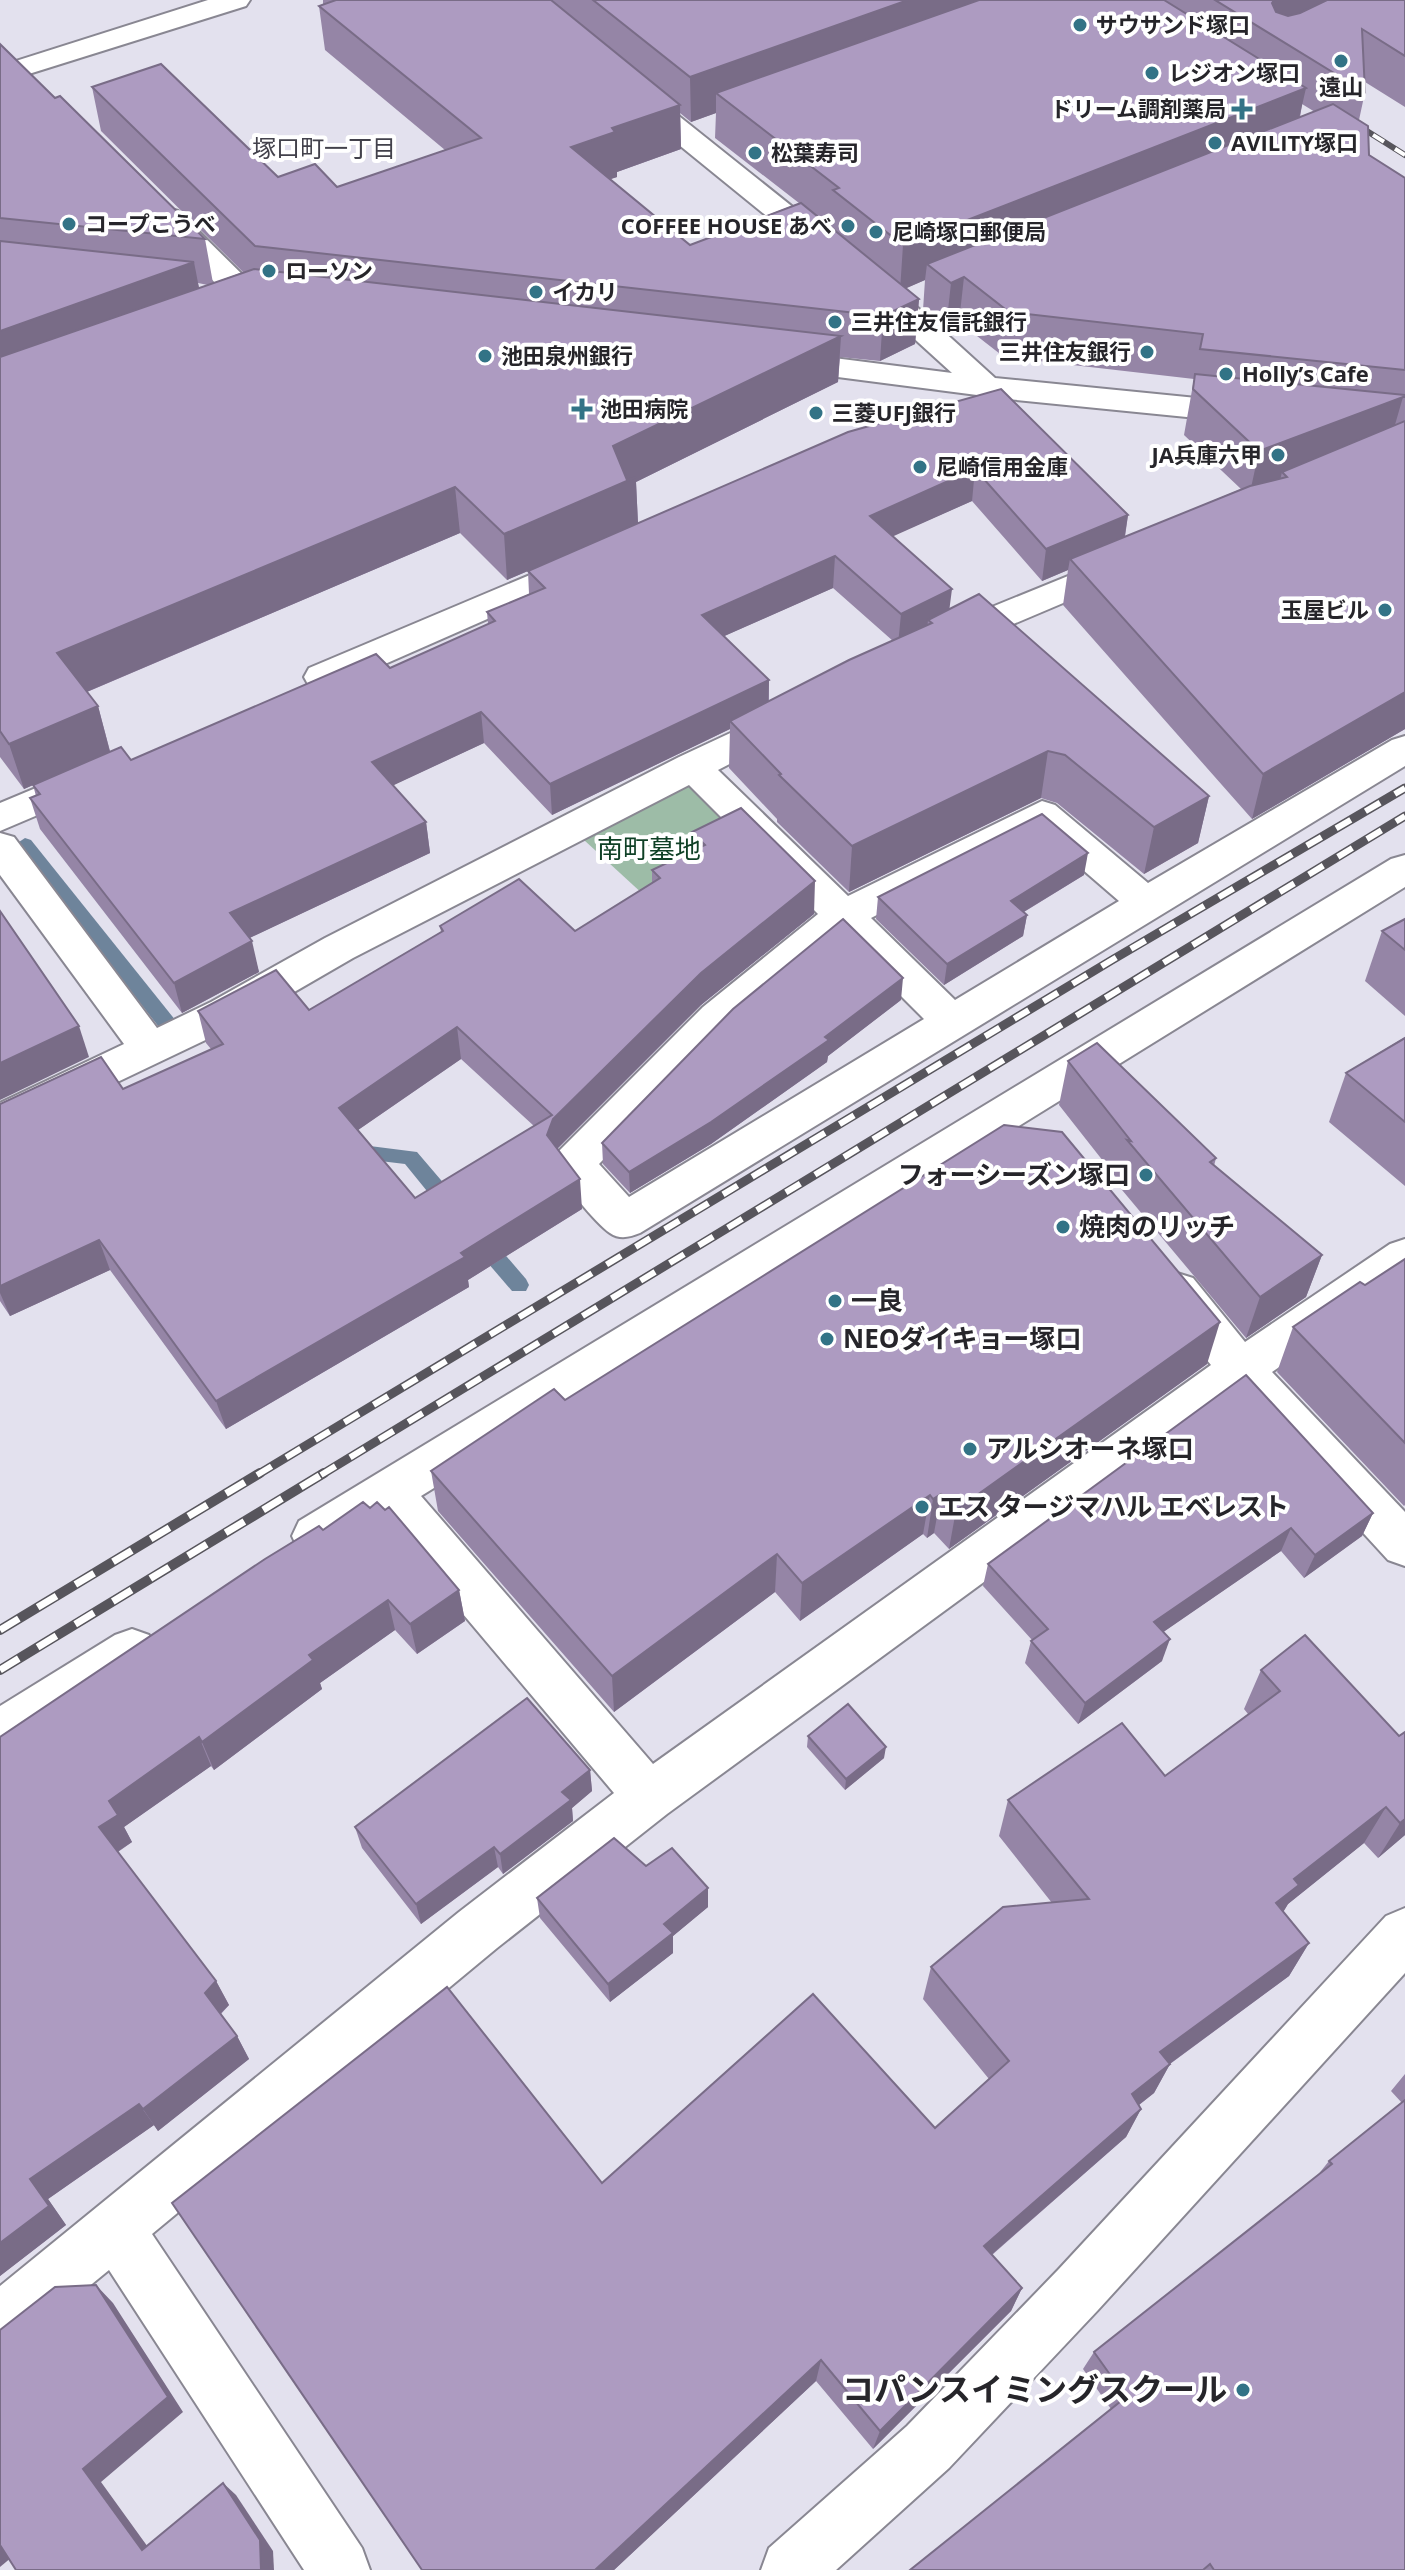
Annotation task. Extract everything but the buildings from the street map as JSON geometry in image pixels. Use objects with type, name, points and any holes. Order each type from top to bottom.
[{"type":"street","points":[[6,66],[236,0]]},
{"type":"street","points":[[6,66],[40,92]]},
{"type":"street","points":[[614,78],[897,306],[1017,418]]},
{"type":"street","points":[[686,136],[716,125]]},
{"type":"street","points":[[142,193],[270,305],[211,309]]},
{"type":"street","points":[[897,306],[927,294]]},
{"type":"street","points":[[744,357],[987,387],[1270,415]]},
{"type":"street","points":[[935,410],[987,387]]},
{"type":"street","points":[[910,657],[1142,544]]},
{"type":"street","points":[[287,693],[610,552]]},
{"type":"street","points":[[0,1122],[225,1013],[339,948],[815,705]]},
{"type":"street","points":[[1146,903],[1042,814],[843,915],[717,1018],[573,1164],[625,1221],[1405,749]]},
{"type":"street","points":[[692,766],[951,1021]]},
{"type":"street","points":[[0,818],[115,768]]},
{"type":"street","points":[[0,847],[150,1049]]},
{"type":"street","points":[[281,1558],[1405,869]]},
{"type":"street","points":[[1023,1105],[1050,1138]]},
{"type":"street","points":[[0,2323],[478,1930],[649,1797],[1241,1369],[1405,1257]]},
{"type":"street","points":[[1150,1258],[1241,1369],[1405,1545]]},
{"type":"street","points":[[388,1491],[649,1797]]},
{"type":"street","points":[[0,1733],[160,1633]]},
{"type":"street","points":[[791,2570],[928,2447],[1078,2290],[1405,1934]]},
{"type":"street","points":[[116,2229],[340,2570]]},
{"type":"green space","name":"南町墓地","points":[[687,785],[731,828],[645,896],[584,840]]},
{"type":"waterway","points":[[25,844],[169,1026]]},
{"type":"waterway","points":[[354,1152],[410,1157],[451,1206]]},
{"type":"waterway","points":[[482,1242],[519,1285]]},
{"type":"railway","points":[[1351,121],[1405,155]]},
{"type":"railway","points":[[257,1475],[1112,960],[1405,788]]},
{"type":"railway","points":[[321,1475],[1405,816]]},
{"type":"railway","points":[[0,1630],[260,1473]]},
{"type":"railway","points":[[0,1670],[324,1473]]},
{"type":"place","name":"サウサンド塚口","points":[[1080,25]]},
{"type":"place","name":"遠山","points":[[1341,61]]},
{"type":"place","name":"レジオン塚口","points":[[1152,73]]},
{"type":"place","name":"ドリーム調剤薬局","points":[[1242,109]]},
{"type":"place","name":"AVILITY塚口","points":[[1215,143]]},
{"type":"place","name":"松葉寿司","points":[[755,153]]},
{"type":"place","name":"コープこうべ","points":[[69,224]]},
{"type":"place","name":"COFFEE HOUSE あべ","points":[[848,226]]},
{"type":"place","name":"尼崎塚口郵便局","points":[[876,232]]},
{"type":"place","name":"ローソン","points":[[269,271]]},
{"type":"place","name":"イカリ","points":[[536,292]]},
{"type":"place","name":"三井住友信託銀行","points":[[835,322]]},
{"type":"place","name":"三井住友銀行","points":[[1147,352]]},
{"type":"place","name":"池田泉州銀行","points":[[485,356]]},
{"type":"place","name":"Holly’s Cafe","points":[[1226,374]]},
{"type":"place","name":"池田病院","points":[[582,409]]},
{"type":"place","name":"三菱UFJ銀行","points":[[816,413]]},
{"type":"place","name":"JA兵庫六甲","points":[[1278,455]]},
{"type":"place","name":"尼崎信用金庫","points":[[920,467]]},
{"type":"place","name":"玉屋ビル","points":[[1385,610]]},
{"type":"place","name":"フォーシーズン塚口","points":[[1146,1175]]},
{"type":"place","name":"焼肉のリッチ","points":[[1063,1227]]},
{"type":"place","name":"一良","points":[[835,1301]]},
{"type":"place","name":"NEOダイキョー塚口","points":[[827,1339]]},
{"type":"place","name":"アルシオーネ塚口","points":[[970,1449]]},
{"type":"place","name":"エス タージマハル エベレスト","points":[[922,1507]]},
{"type":"place","name":"コパンスイミングスクール","points":[[1243,2390]]},
{"type":"district","name":"塚口町一丁目","points":[[324,149]]}]
